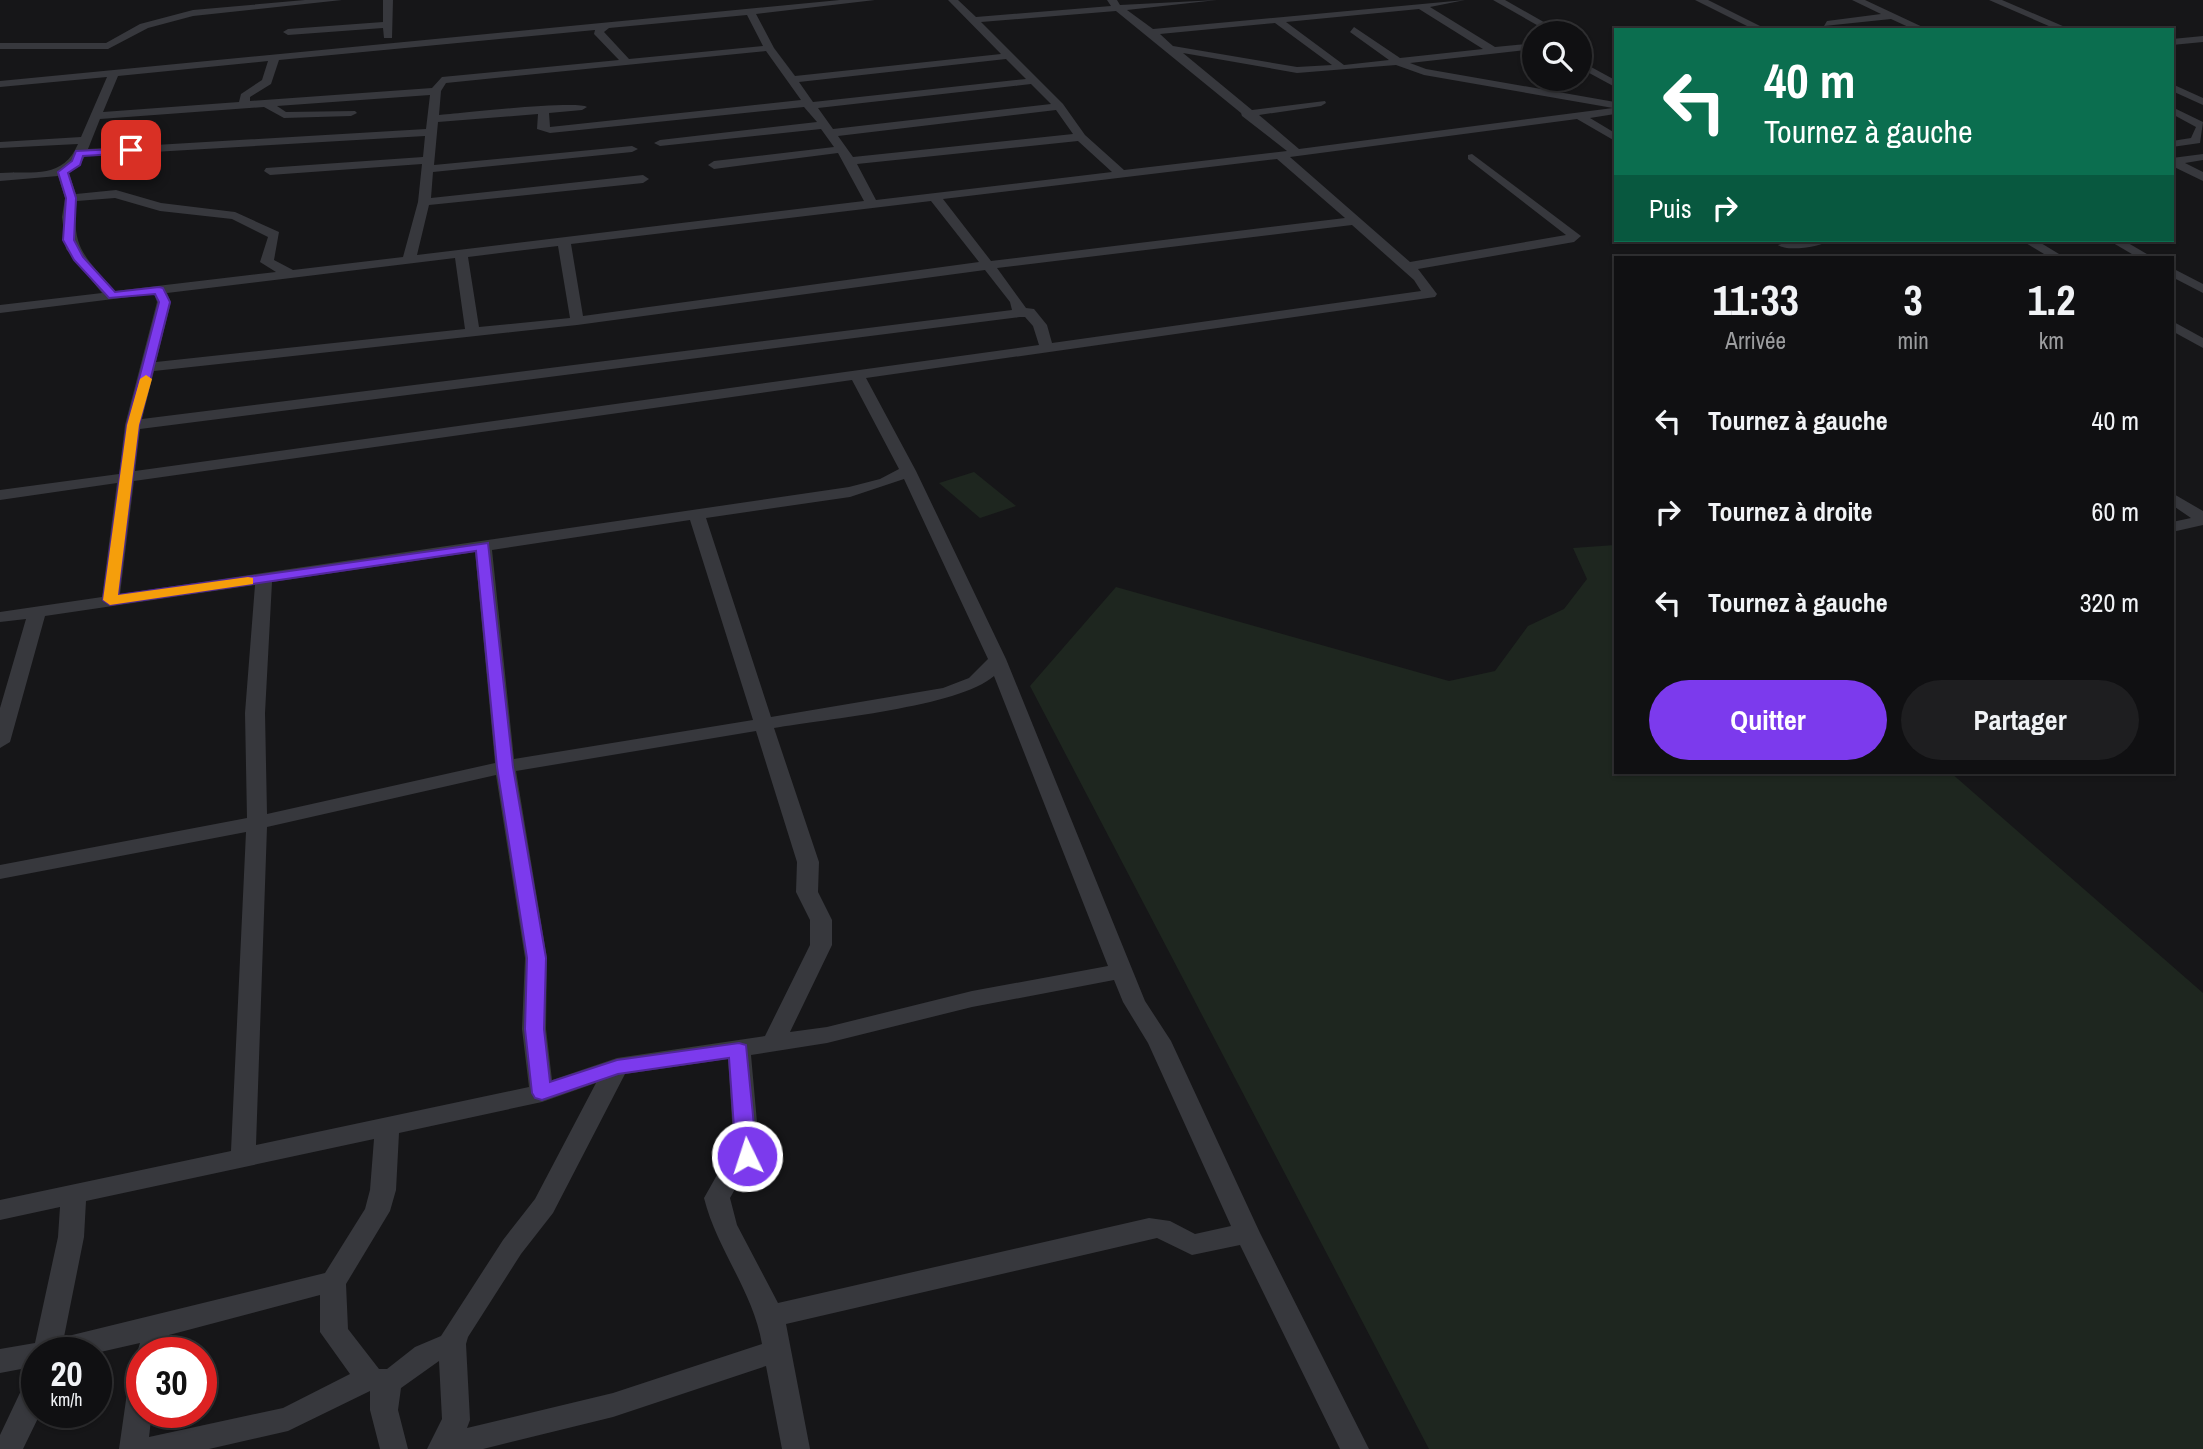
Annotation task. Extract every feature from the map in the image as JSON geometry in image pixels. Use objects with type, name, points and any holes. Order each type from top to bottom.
[{"type":"street","points":[[0,46],[108,46],[144,26],[193,13],[337,0]]},
{"type":"street","points":[[388,0],[388,48]]},
{"type":"street","points":[[0,84],[750,12],[811,3],[870,0]]},
{"type":"street","points":[[953,0],[1059,106],[1081,137],[1122,174]]},
{"type":"street","points":[[975,20],[1115,4],[1212,0]]},
{"type":"street","points":[[1151,32],[1460,0]]},
{"type":"street","points":[[1498,0],[1536,21]]},
{"type":"street","points":[[1700,0],[1759,28]]},
{"type":"street","points":[[1857,0],[1920,28]]},
{"type":"street","points":[[1994,0],[2062,28]]},
{"type":"street","points":[[1115,4],[1246,114],[1296,152]]},
{"type":"street","points":[[1421,6],[1492,50]]},
{"type":"street","points":[[750,12],[769,48],[850,161],[871,203]]},
{"type":"street","points":[[1832,28],[1827,24],[1893,16]]},
{"type":"street","points":[[1277,20],[1342,68]]},
{"type":"street","points":[[288,32],[388,24]]},
{"type":"street","points":[[606,26],[598,32],[626,61]]},
{"type":"street","points":[[1354,30],[1400,63],[1424,72],[1469,82],[1614,105]]},
{"type":"street","points":[[2174,42],[2197,39],[2203,44]]},
{"type":"street","points":[[85,47],[127,58],[146,66],[146,69]]},
{"type":"street","points":[[64,77],[62,70],[85,47]]},
{"type":"street","points":[[1169,48],[1297,70],[1400,63],[1522,47]]},
{"type":"street","points":[[409,260],[424,202],[436,91],[445,79],[769,48]]},
{"type":"street","points":[[791,80],[1008,56]]},
{"type":"street","points":[[244,105],[245,96],[267,82],[275,57]]},
{"type":"street","points":[[0,177],[63,172],[76,163],[115,71]]},
{"type":"street","points":[[1592,71],[1614,83]]},
{"type":"street","points":[[544,109],[543,129],[550,130],[1033,81]]},
{"type":"street","points":[[2174,88],[2203,102]]},
{"type":"street","points":[[95,116],[436,91]]},
{"type":"street","points":[[341,138],[358,98]]},
{"type":"street","points":[[266,103],[284,115],[351,113]]},
{"type":"street","points":[[1246,114],[1321,103]]},
{"type":"street","points":[[660,144],[1059,106]]},
{"type":"street","points":[[79,153],[341,138],[544,109],[582,107]]},
{"type":"street","points":[[0,309],[933,195],[1280,156],[1614,111]]},
{"type":"street","points":[[2174,111],[2202,125],[2196,141],[2174,144]]},
{"type":"street","points":[[1580,116],[1614,137]]},
{"type":"street","points":[[850,161],[1081,137]]},
{"type":"street","points":[[0,145],[84,140]]},
{"type":"street","points":[[270,171],[555,159],[632,149]]},
{"type":"street","points":[[714,165],[842,149]]},
{"type":"street","points":[[0,495],[1429,296],[1431,292],[1407,267],[1280,156]]},
{"type":"street","points":[[1407,267],[1574,238],[1575,236],[1472,157]]},
{"type":"street","points":[[2174,161],[2203,157]]},
{"type":"street","points":[[2174,162],[2203,177]]},
{"type":"street","points":[[63,172],[71,198],[68,217],[72,249],[113,296]]},
{"type":"street","points":[[424,202],[643,179]]},
{"type":"street","points":[[71,198],[116,194],[160,207],[235,216],[275,235],[267,262],[290,274]]},
{"type":"street","points":[[933,195],[1017,302],[1020,313]]},
{"type":"street","points":[[149,368],[577,321],[989,265],[1354,221]]},
{"type":"street","points":[[564,241],[577,321]]},
{"type":"street","points":[[1780,242],[1802,256]]},
{"type":"street","points":[[2031,242],[2056,256]]},
{"type":"street","points":[[2117,242],[2144,256]]},
{"type":"street","points":[[461,253],[472,333]]},
{"type":"street","points":[[2174,273],[2203,289]]},
{"type":"street","points":[[110,600],[133,425],[164,302],[159,290]]},
{"type":"street","points":[[133,425],[1029,312],[1036,319],[1047,349]]},
{"type":"street","points":[[2174,326],[2203,344]]},
{"type":"street","points":[[857,375],[908,471],[997,659],[1134,1002],[1150,1025],[1190,1105],[1247,1233],[1352,1447]]},
{"type":"street","points":[[0,617],[850,492],[886,482],[908,471]]},
{"type":"street","points":[[2174,499],[2203,519]]},
{"type":"street","points":[[696,514],[808,862],[807,892],[821,920],[821,945],[773,1044]]},
{"type":"street","points":[[2174,526],[2203,519]]},
{"type":"street","points":[[483,546],[505,767],[536,958],[534,1029],[542,1093]]},
{"type":"street","points":[[243,1158],[257,823],[255,713],[264,579]]},
{"type":"street","points":[[0,742],[37,611]]},
{"type":"street","points":[[0,872],[257,823],[505,767],[967,687],[992,669],[997,659]]},
{"type":"street","points":[[0,1210],[542,1093],[617,1067],[827,1035],[1009,991],[1122,971]]},
{"type":"street","points":[[739,1050],[747,1156],[736,1166],[717,1198],[724,1225],[771,1316],[796,1449]]},
{"type":"street","points":[[442,1448],[456,1420],[452,1344],[512,1247],[544,1206],[617,1067]]},
{"type":"street","points":[[387,1128],[383,1190],[377,1211],[333,1283],[334,1332],[379,1380],[386,1429],[394,1449]]},
{"type":"street","points":[[49,1337],[71,1237],[74,1195]]},
{"type":"street","points":[[771,1316],[1149,1228],[1161,1228],[1192,1245],[1247,1233]]},
{"type":"street","points":[[163,1337],[314,1285],[333,1283]]},
{"type":"street","points":[[150,1449],[288,1419],[379,1380],[452,1344]]},
{"type":"street","points":[[442,1448],[613,1405],[776,1351]]},
{"type":"street","points":[[0,1361],[21,1357]]},
{"type":"street","points":[[7,1449],[21,1425]]},
{"type":"street","points":[[133,1449],[136,1428]]},
{"type":"shaded area","points":[[974,472],[1016,506],[980,518],[939,483]]},
{"type":"shaded area","points":[[1614,545],[1614,774],[1952,774],[2203,993],[2203,1449],[1429,1449],[1030,686],[1116,587],[1449,681],[1495,671],[1528,626],[1564,609],[1587,579],[1573,548]]},
{"type":"slow traffic","points":[[146,379],[133,425],[110,600],[248,581]]},
{"type":"route","points":[[131,150],[79,153],[76,163],[63,172],[71,198],[69,240],[85,267],[113,296],[159,290],[164,300],[133,425],[110,600],[483,546],[505,767],[535,944],[534,1029],[542,1093],[617,1067],[739,1050],[747,1156]]}]
